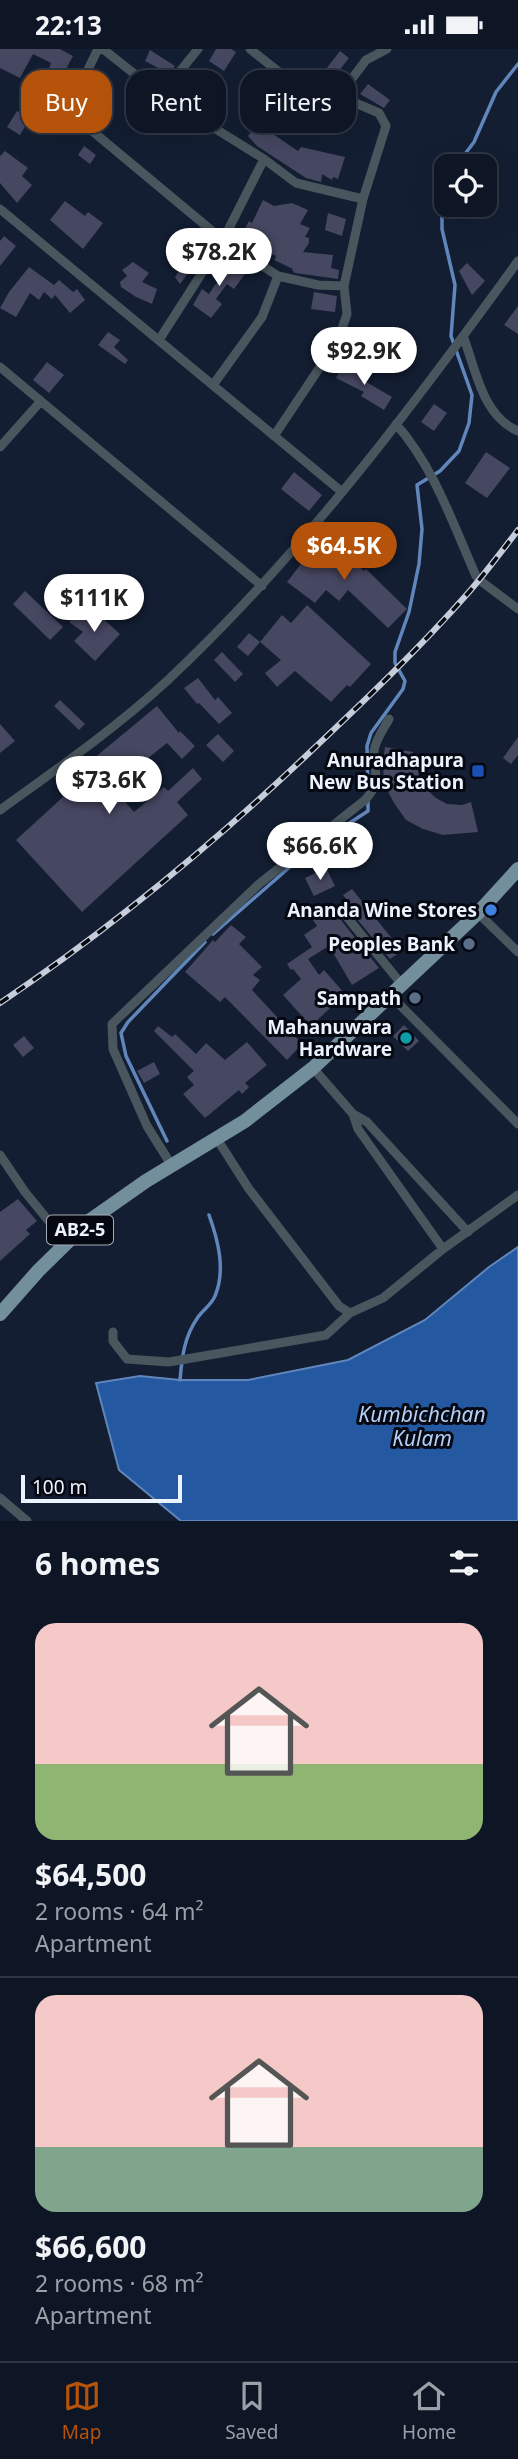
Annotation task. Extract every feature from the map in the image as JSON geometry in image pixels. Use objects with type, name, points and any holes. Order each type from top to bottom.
[{"type":"main road","name":"AB2-5","points":[[0,1314],[66,1243],[106,1209],[217,1139],[313,1069],[478,913],[518,869]]},
{"type":"street","points":[[128,70],[100,49],[71,104],[79,120],[223,240],[278,276],[318,285],[344,286]]},
{"type":"street","points":[[181,70],[198,49]]},
{"type":"street","points":[[250,49],[277,70]]},
{"type":"street","points":[[362,49],[366,60]]},
{"type":"street","points":[[356,73],[366,60],[387,49]]},
{"type":"street","points":[[274,436],[338,340],[347,314],[344,286],[363,199],[386,126],[379,113],[356,103]]},
{"type":"street","points":[[222,133],[296,183],[363,199]]},
{"type":"street","points":[[159,340],[223,240],[264,159]]},
{"type":"street","points":[[0,209],[342,492]]},
{"type":"street","points":[[0,810],[97,738],[166,682],[262,586],[396,424],[518,261]]},
{"type":"street","points":[[213,385],[262,317],[278,276]]},
{"type":"street","points":[[461,340],[488,405],[518,431]]},
{"type":"street","points":[[0,367],[262,586]]},
{"type":"street","points":[[0,447],[41,401]]},
{"type":"street","points":[[396,424],[413,443],[426,467],[479,579],[518,609]]},
{"type":"street","points":[[177,1163],[147,1126],[113,1049],[112,1024],[125,1008],[259,884],[373,792],[377,782],[374,748],[389,719]]},
{"type":"street","points":[[342,911],[403,986]]},
{"type":"street","points":[[478,913],[518,952]]},
{"type":"street","points":[[391,996],[518,1123]]},
{"type":"street","points":[[313,1069],[353,1114],[367,1122],[468,1232]]},
{"type":"street","points":[[353,1114],[358,1129],[443,1249]]},
{"type":"street","points":[[217,1139],[257,1199],[339,1306],[349,1313]]},
{"type":"street","points":[[0,1155],[24,1192],[66,1243]]},
{"type":"street","points":[[113,1332],[113,1341],[127,1359],[169,1362],[326,1335],[349,1313],[383,1298],[443,1249],[518,1195]]},
{"type":"street","points":[[0,1512],[4,1501],[27,1521]]},
{"type":"water","name":"Kumbichchan Kulam","points":[[518,1247],[518,1521],[181,1521],[119,1470],[96,1383],[140,1376],[180,1380],[248,1380],[348,1360],[425,1320],[489,1267]]},
{"type":"building","points":[[0,49],[60,49],[73,56],[66,70],[49,70],[51,63],[33,54],[24,70],[21,70],[20,78],[0,68]]},
{"type":"building","points":[[216,49],[231,49],[236,52],[225,70],[209,61]]},
{"type":"building","points":[[150,50],[175,66],[172,70],[162,70],[145,61]]},
{"type":"building","points":[[340,51],[349,58],[340,70],[325,70]]},
{"type":"building","points":[[368,84],[390,100],[384,108],[360,94]]},
{"type":"building","points":[[17,111],[21,113],[20,135],[7,127]]},
{"type":"building","points":[[250,133],[271,133],[298,151],[301,147],[345,157],[338,179],[333,177],[332,180],[322,174],[321,182],[306,178],[257,146],[248,136]]},
{"type":"building","points":[[84,146],[96,155],[90,164],[78,155]]},
{"type":"building","points":[[5,151],[28,168],[22,176],[32,185],[17,203],[0,183],[0,156]]},
{"type":"building","points":[[263,200],[274,206],[292,203],[308,210],[300,224],[310,228],[305,237],[309,238],[309,243],[303,252],[333,255],[331,268],[339,270],[338,279],[295,273],[293,269],[274,260],[276,256],[240,238],[249,221],[252,223]]},
{"type":"building","points":[[65,201],[85,216],[88,212],[103,223],[83,249],[50,220]]},
{"type":"building","points":[[328,213],[346,219],[342,236],[325,230]]},
{"type":"building","points":[[4,236],[16,246],[0,266],[0,241]]},
{"type":"building","points":[[190,237],[205,251],[180,284],[175,277],[179,271],[170,266]]},
{"type":"building","points":[[224,259],[245,274],[234,289],[227,284],[216,299],[222,304],[211,318],[193,305],[202,289],[209,294],[219,279],[212,274]]},
{"type":"building","points":[[133,262],[149,273],[142,282],[157,289],[152,304],[121,287],[120,282],[127,276],[122,270]]},
{"type":"building","points":[[467,263],[485,281],[472,295],[459,271]]},
{"type":"building","points":[[29,267],[54,285],[59,280],[73,292],[77,289],[85,300],[70,313],[55,295],[52,299],[44,292],[39,300],[30,293],[16,317],[0,308]]},
{"type":"building","points":[[314,292],[337,296],[335,312],[311,309]]},
{"type":"building","points":[[518,306],[518,334],[504,325]]},
{"type":"building","points":[[108,332],[120,340],[114,347],[128,360],[125,364],[98,345]]},
{"type":"building","points":[[47,362],[64,375],[49,393],[33,380]]},
{"type":"building","points":[[342,365],[365,376],[363,380],[392,397],[384,410],[361,396],[364,392],[336,378]]},
{"type":"building","points":[[434,404],[447,413],[434,431],[421,422]]},
{"type":"building","points":[[486,452],[510,468],[487,498],[465,483]]},
{"type":"building","points":[[294,472],[322,495],[309,511],[281,489]]},
{"type":"building","points":[[322,537],[364,571],[366,569],[407,609],[388,628],[348,590],[339,601],[326,590],[315,603],[287,582]]},
{"type":"building","points":[[25,591],[63,627],[50,640],[13,604]]},
{"type":"building","points":[[307,605],[371,664],[350,687],[347,685],[331,702],[295,671],[277,687],[265,673],[281,660],[260,642],[282,615],[291,623]]},
{"type":"building","points":[[78,610],[93,620],[99,615],[120,634],[95,661],[74,641],[83,632],[69,622]]},
{"type":"building","points":[[249,633],[260,642],[248,656],[237,647]]},
{"type":"building","points":[[222,652],[243,674],[235,682],[214,660]]},
{"type":"building","points":[[198,678],[215,700],[218,697],[232,713],[219,724],[184,688]]},
{"type":"building","points":[[60,700],[85,724],[79,730],[54,706]]},
{"type":"building","points":[[157,706],[179,733],[180,731],[195,746],[182,759],[167,743],[112,787],[134,812],[164,787],[168,791],[193,768],[202,779],[177,802],[188,815],[82,912],[16,840],[98,765],[93,759]]},
{"type":"building","points":[[0,724],[15,741],[0,753]]},
{"type":"building","points":[[218,734],[234,751],[223,762],[206,745]]},
{"type":"building","points":[[518,737],[518,755],[511,764],[503,758]]},
{"type":"building","points":[[385,747],[413,752],[422,785],[436,798],[447,804],[462,805],[471,802],[478,832],[443,835],[406,820],[384,784]]},
{"type":"building","points":[[326,868],[335,886],[314,896],[305,878]]},
{"type":"building","points":[[352,889],[402,951],[390,959],[347,907],[342,904],[337,906],[337,915],[379,968],[352,985],[329,946],[308,959],[319,975],[324,970],[345,994],[311,1026],[283,995],[301,979],[287,964],[312,947],[304,935],[317,926],[313,920],[347,900],[343,895]]},
{"type":"building","points":[[231,925],[246,937],[239,944],[262,967],[253,975],[260,980],[252,990],[302,1044],[287,1060],[225,997],[220,1002],[185,972],[213,940],[215,942]]},
{"type":"building","name":"Mahanuwara Hardware","points":[[404,1025],[419,1041],[408,1051],[393,1036]]},
{"type":"building","points":[[158,1026],[172,1037],[175,1034],[196,1054],[206,1043],[225,1060],[247,1042],[267,1065],[245,1083],[249,1087],[242,1094],[239,1090],[205,1118],[183,1094],[194,1085],[187,1077],[194,1071],[154,1031]]},
{"type":"building","points":[[24,1036],[34,1048],[23,1057],[13,1045]]},
{"type":"building","points":[[154,1062],[160,1074],[144,1083],[137,1071]]},
{"type":"building","points":[[18,1199],[37,1221],[26,1230],[30,1234],[0,1261],[0,1212]]},
{"type":"waterway","points":[[465,154],[474,142],[496,92],[518,64]]},
{"type":"waterway","points":[[368,793],[367,746],[371,733],[403,689],[405,681],[395,663],[395,652],[409,612],[419,564],[422,529],[417,485],[440,471],[459,451],[469,423],[472,395],[451,336],[455,285],[442,229],[442,217]]},
{"type":"waterway","points":[[213,934],[314,846],[368,811],[368,801]]},
{"type":"waterway","points":[[167,1141],[126,1056],[121,1033],[128,1022],[205,942]]},
{"type":"waterway","points":[[180,1380],[183,1355],[190,1332],[198,1317],[214,1299],[220,1276],[220,1255],[209,1215]]},
{"type":"railway","points":[[0,1003],[120,916],[272,788],[430,634],[469,592],[518,530]]},
{"type":"place","name":"Anuradhapura New Bus Station","points":[[478,771]]},
{"type":"place","name":"Ananda Wine Stores","points":[[491,910]]},
{"type":"place","name":"Peoples Bank","points":[[469,944]]},
{"type":"place","name":"Sampath","points":[[415,998]]},
{"type":"place","name":"Mahanuwara Hardware","points":[[406,1038]]}]
